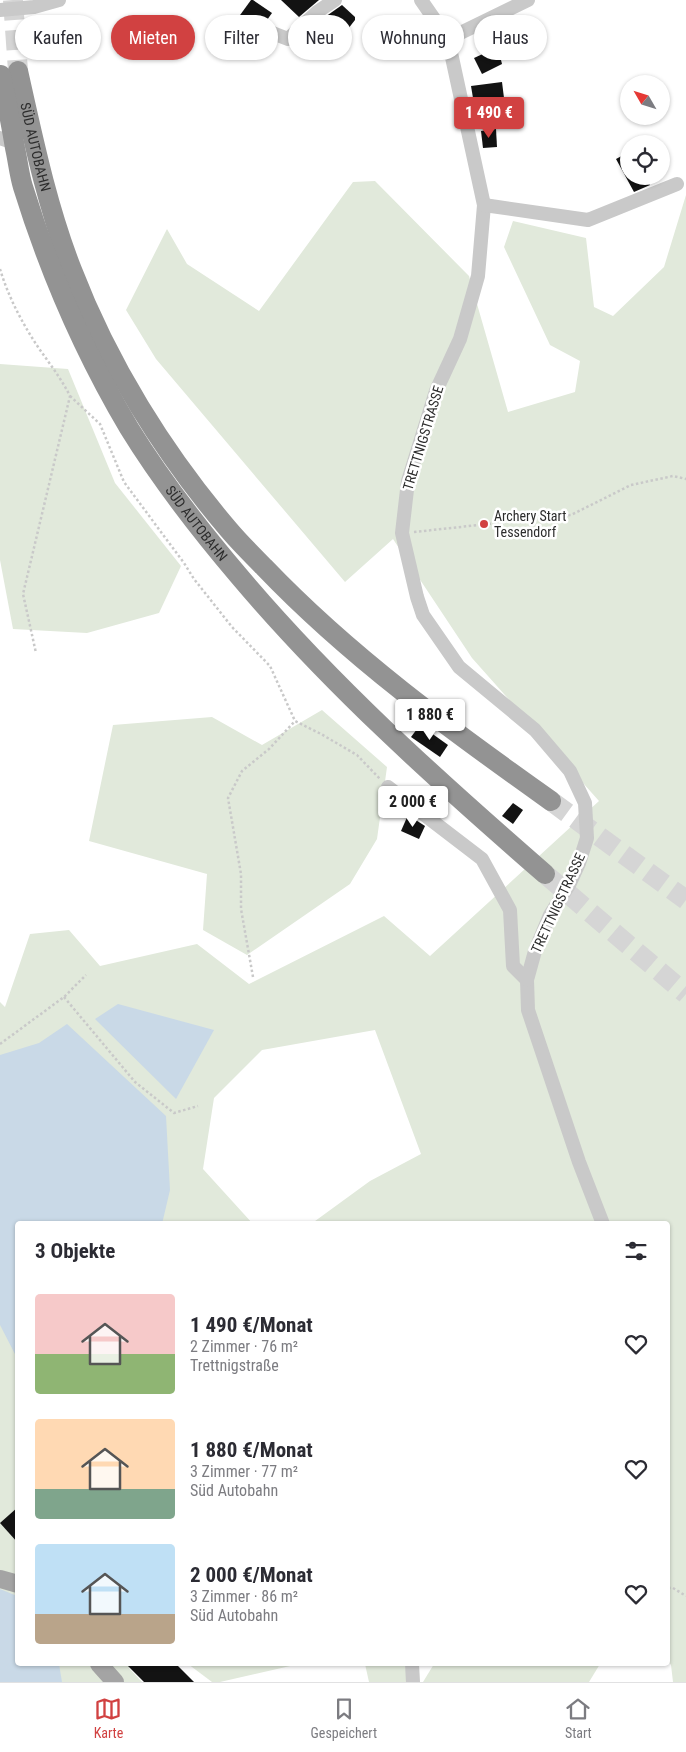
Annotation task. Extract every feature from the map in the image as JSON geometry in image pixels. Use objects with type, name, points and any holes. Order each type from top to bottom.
[{"type":"highway","name":"SÜD AUTOBAHN","points":[[10,73],[7,140],[53,272],[74,323],[130,429],[188,514],[216,550],[279,623],[344,691],[474,812],[545,874]]},
{"type":"highway","name":"SÜD AUTOBAHN","points":[[10,73],[72,270],[117,366],[146,418],[175,462],[230,532],[299,603],[372,667],[504,768],[551,801]]},
{"type":"main road","points":[[0,1579],[15,1583]]},
{"type":"main road","points":[[101,1666],[115,1682]]},
{"type":"street","points":[[0,10],[34,7],[59,0]]},
{"type":"street","points":[[278,35],[288,39],[317,12],[334,0]]},
{"type":"street","name":"TRETTNIGSTRASSE","points":[[421,0],[431,15]]},
{"type":"street","points":[[464,31],[528,0]]},
{"type":"street","name":"TRETTNIGSTRASSE","points":[[453,60],[484,205],[478,276],[460,339],[436,391],[408,481],[402,533],[423,615],[459,667],[535,730],[570,771],[585,803],[587,838],[569,885],[550,915],[535,951],[527,980],[528,1010],[601,1221]]},
{"type":"street","points":[[484,205],[588,220],[678,184]]},
{"type":"street","points":[[388,787],[482,859],[510,910],[513,966],[527,980]]},
{"type":"street","points":[[412,1666],[413,1682]]},
{"type":"path","points":[[0,270],[7,291],[37,346],[60,376],[70,396],[100,424],[124,482],[194,579],[232,627],[270,666],[295,721],[357,755],[388,787]]},
{"type":"path","points":[[36,652],[23,594],[70,396]]},
{"type":"path","points":[[402,533],[571,515],[631,485],[673,476],[686,480]]},
{"type":"path","points":[[253,977],[241,909],[241,874],[228,798],[242,770],[269,749],[295,721]]},
{"type":"path","points":[[0,1044],[64,997],[86,975]]},
{"type":"path","points":[[64,997],[135,1082],[174,1113],[198,1106]]},
{"type":"path","points":[[670,1588],[686,1596]]},
{"type":"shaded area","points":[[375,181],[469,276],[508,412],[575,392],[580,361],[550,345],[504,247],[513,221],[586,238],[594,307],[613,316],[664,267],[686,195],[686,1682],[673,1682],[670,1664],[670,1221],[315,1221],[370,1181],[421,1154],[375,1030],[262,1050],[214,1098],[203,1169],[250,1221],[15,1221],[15,1666],[131,1666],[129,1668],[142,1682],[0,1682],[0,1002],[5,1007],[30,934],[69,930],[100,966],[197,944],[249,984],[384,916],[430,956],[599,801],[472,658],[393,539],[345,582],[156,359],[126,310],[167,229],[187,264],[259,311],[353,182]]},
{"type":"shaded area","points":[[0,364],[68,369],[115,483],[181,566],[159,613],[87,633],[13,629],[0,560]]},
{"type":"shaded area","points":[[322,710],[387,767],[377,839],[350,884],[247,955],[203,930],[207,874],[89,841],[113,725],[212,717],[262,745]]},
{"type":"shaded area","points":[[191,1666],[290,1666],[220,1682],[212,1682]]},
{"type":"shaded area","points":[[365,1666],[405,1666],[408,1682],[369,1682]]},
{"type":"shaded area","points":[[433,1666],[599,1666],[589,1682],[423,1682]]},
{"type":"water","points":[[118,1004],[214,1030],[176,1099],[95,1019]]},
{"type":"water","points":[[67,1024],[166,1116],[170,1190],[163,1221],[15,1221],[15,1354],[0,1325],[0,1055],[39,1043]]},
{"type":"water","points":[[0,1589],[15,1595],[15,1666],[59,1666],[62,1682],[0,1682]]},
{"type":"building","points":[[251,0],[272,13],[271,15],[240,15]]},
{"type":"building","points":[[281,0],[319,0],[301,15],[297,15]]},
{"type":"building","points":[[342,5],[355,17],[355,20],[352,24],[352,15],[328,15]]},
{"type":"building","points":[[475,60],[501,60],[502,64],[482,74]]},
{"type":"building","points":[[502,82],[505,106],[475,110],[471,86]]},
{"type":"building","points":[[496,129],[497,147],[483,148],[481,131]]},
{"type":"building","points":[[620,157],[620,166],[616,159]]},
{"type":"building","points":[[630,185],[650,185],[634,192]]},
{"type":"building","points":[[420,725],[448,745],[440,757],[411,737]]},
{"type":"building","points":[[513,803],[523,810],[513,824],[502,816]]},
{"type":"building","points":[[408,815],[425,826],[419,839],[401,831]]},
{"type":"building","points":[[15,1510],[15,1540],[0,1523]]},
{"type":"building","points":[[128,1666],[178,1666],[194,1682],[144,1682]]},
{"type":"tunnel","points":[[13,0],[18,71]]},
{"type":"tunnel","points":[[551,801],[686,900]]},
{"type":"tunnel","points":[[545,874],[686,994]]},
{"type":"place","name":"Archery Start Tessendorf","points":[[484,524]]}]
